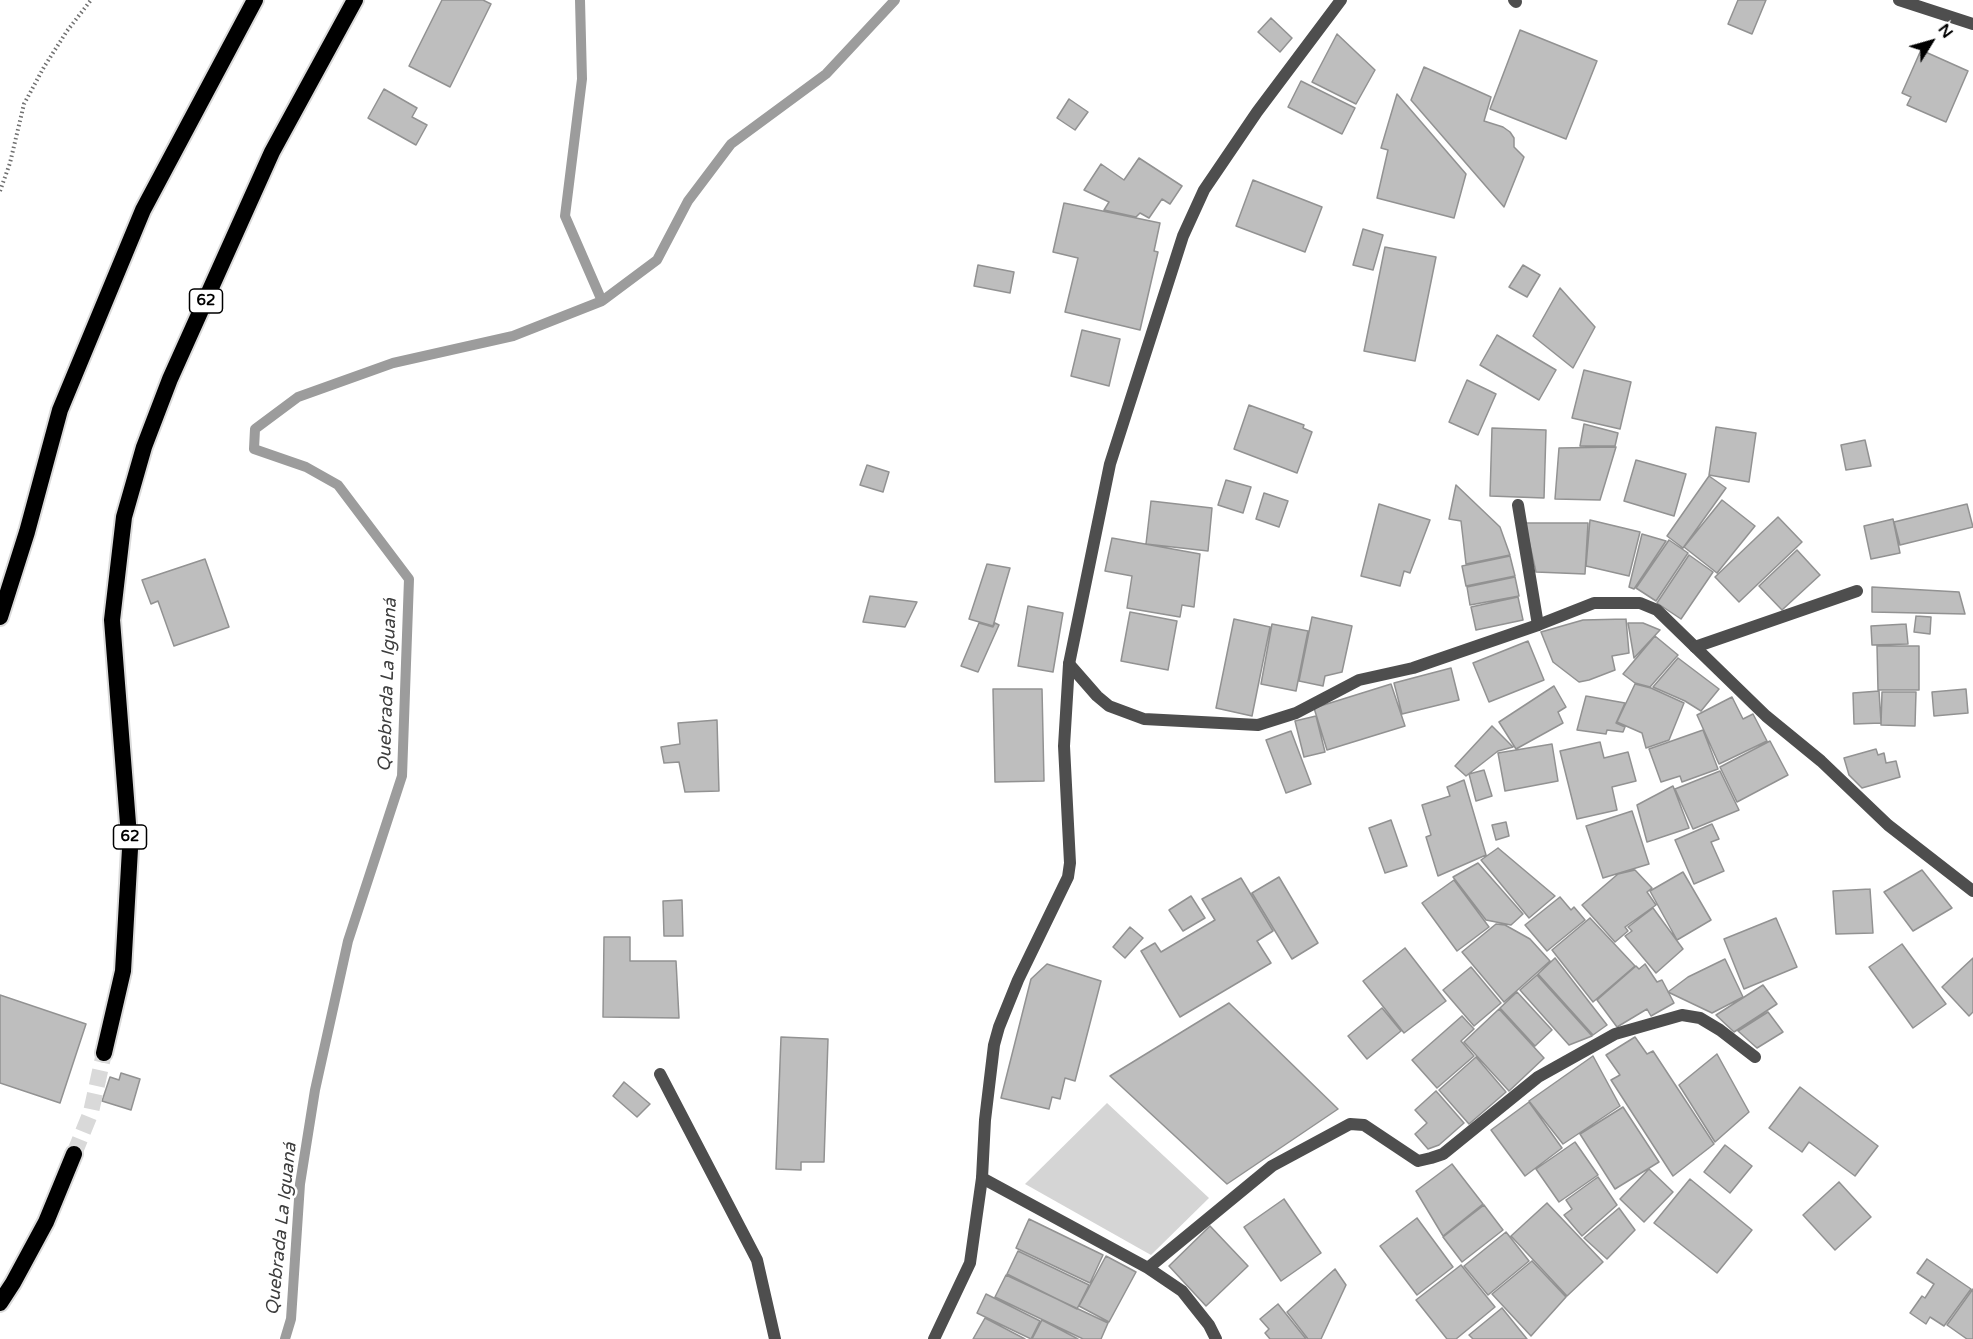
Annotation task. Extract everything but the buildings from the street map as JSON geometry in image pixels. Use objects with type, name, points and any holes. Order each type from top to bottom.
[{"type":"highway","points":[[0,617],[27,532],[60,410],[143,210],[255,0]]},
{"type":"highway","name":"62","points":[[104,1053],[123,971],[130,849],[112,620],[124,517],[144,447],[170,379],[273,152],[355,0]]},
{"type":"highway","points":[[0,1303],[14,1283],[46,1222],[74,1154]]},
{"type":"street","points":[[934,1339],[970,1263],[982,1178],[985,1120],[994,1045],[999,1027],[1018,980],[1068,877],[1070,863],[1064,746],[1069,664],[1110,464],[1183,236],[1204,190],[1257,112],[1341,0]]},
{"type":"street","points":[[1899,0],[1973,24]]},
{"type":"street","points":[[1518,505],[1538,625]]},
{"type":"street","points":[[1695,647],[1857,591]]},
{"type":"street","points":[[1069,664],[1109,706],[1144,719],[1258,725],[1296,713],[1359,680],[1413,668],[1594,603],[1640,603],[1658,610],[1766,716],[1821,762],[1888,825],[1973,891]]},
{"type":"street","points":[[1148,1268],[1272,1166],[1350,1124],[1364,1125],[1418,1161],[1431,1158],[1443,1154],[1538,1077],[1615,1034],[1682,1015],[1700,1018],[1755,1057]]},
{"type":"street","points":[[660,1074],[757,1260],[775,1339]]},
{"type":"street","points":[[982,1178],[1148,1268],[1182,1291],[1209,1326],[1216,1339]]},
{"type":"path","points":[[0,191],[10,163],[24,104],[67,31],[91,0]]},
{"type":"shaded area","points":[[1107,1103],[1209,1198],[1151,1255],[1025,1184]]},
{"type":"waterway","points":[[580,0],[582,79],[565,216],[602,301]]},
{"type":"waterway","name":"Quebrada La Iguaná","points":[[285,1339],[291,1319],[300,1184],[315,1090],[348,941],[402,776],[409,579],[338,485],[306,467],[254,449],[255,429],[298,397],[393,363],[513,336],[602,301],[657,260],[688,201],[731,144],[826,74],[895,0]]},
{"type":"tunnel","points":[[74,1154],[91,1112],[104,1053]]}]
